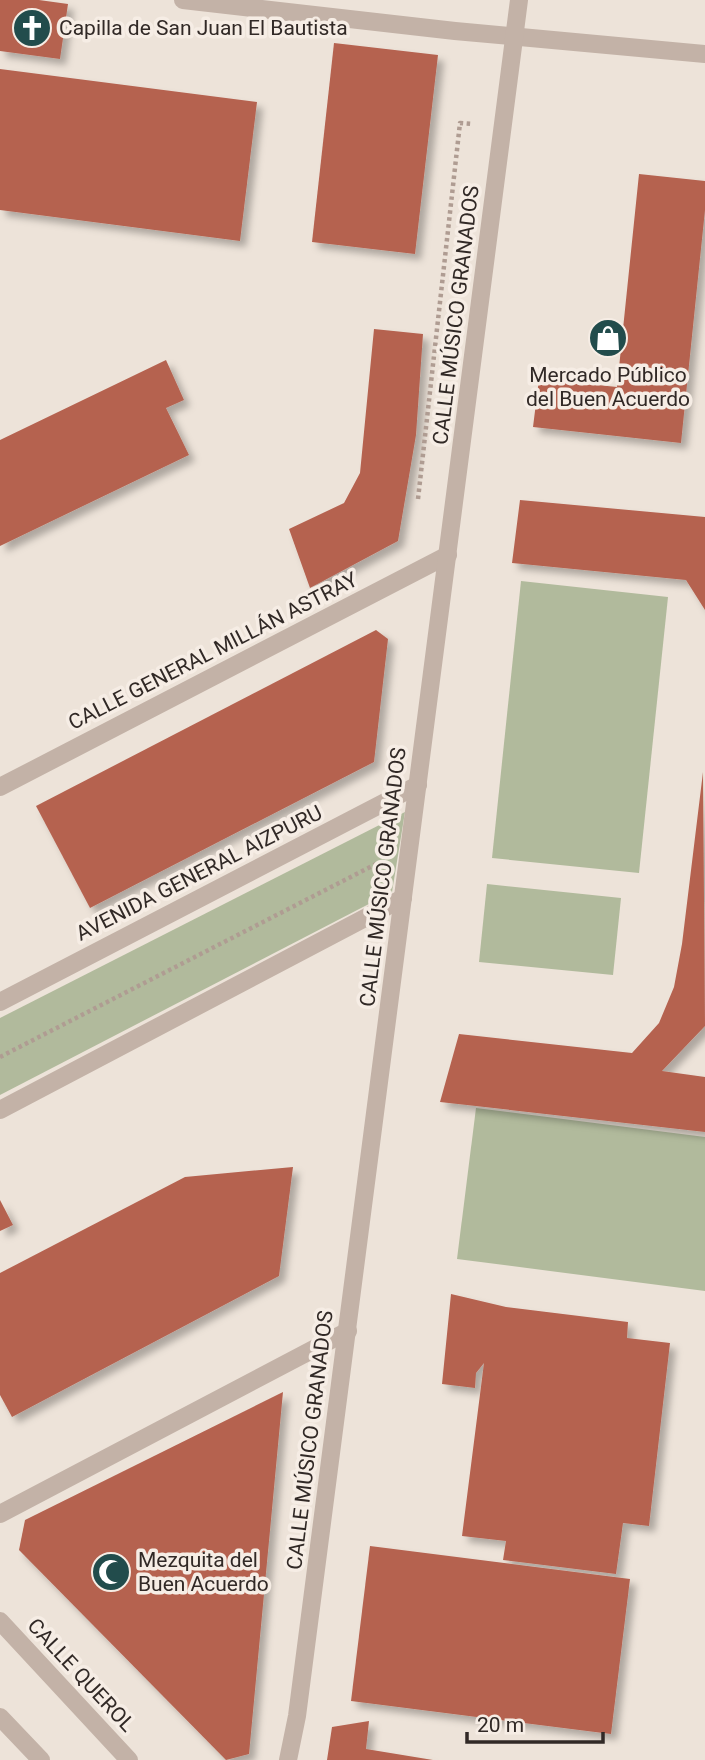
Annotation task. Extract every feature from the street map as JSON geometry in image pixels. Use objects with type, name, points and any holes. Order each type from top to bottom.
[{"type":"street","points":[[183,0],[514,37],[705,54]]},
{"type":"street","name":"CALLE MÚSICO GRANADOS","points":[[288,1760],[299,1702],[348,1331],[519,0]]},
{"type":"street","name":"CALLE GENERAL MILLÁN ASTRAY","points":[[0,787],[448,555]]},
{"type":"street","name":"AVENIDA GENERAL AIZPURU","points":[[0,1002],[418,785]]},
{"type":"street","points":[[0,1110],[403,898]]},
{"type":"street","points":[[0,1514],[348,1331]]},
{"type":"street","name":"CALLE QUEROL","points":[[0,1621],[129,1760]]},
{"type":"street","points":[[0,1717],[41,1760]]},
{"type":"path","points":[[0,1057],[379,862]]},
{"type":"green space","points":[[521,581],[668,597],[639,873],[492,858]]},
{"type":"green space","points":[[405,812],[392,892],[0,1095],[0,1018]]},
{"type":"green space","points":[[487,884],[621,898],[613,975],[479,962]]},
{"type":"green space","points":[[476,1108],[705,1137],[705,1291],[457,1259]]},
{"type":"building","name":"Capilla de San Juan El Bautista","points":[[0,0],[39,0],[68,4],[60,59],[0,51]]},
{"type":"building","points":[[334,43],[438,55],[415,254],[312,242]]},
{"type":"building","points":[[0,69],[257,102],[240,241],[0,210]]},
{"type":"building","points":[[639,174],[705,181],[705,210],[681,443],[533,427],[539,379],[617,387]]},
{"type":"building","points":[[374,329],[423,334],[416,435],[398,541],[310,588],[289,529],[344,503],[360,473]]},
{"type":"building","points":[[166,360],[184,400],[166,408],[189,455],[0,546],[0,440]]},
{"type":"building","points":[[520,500],[705,517],[705,610],[686,580],[512,563]]},
{"type":"building","points":[[376,630],[388,639],[374,762],[90,908],[36,806]]},
{"type":"building","points":[[703,772],[705,1026],[662,1071],[705,1077],[705,1132],[440,1102],[459,1034],[632,1053],[659,1023],[674,987],[682,944]]},
{"type":"building","points":[[293,1167],[279,1276],[12,1417],[0,1395],[0,1273],[185,1177]]},
{"type":"building","points":[[0,1200],[13,1225],[0,1231]]},
{"type":"building","points":[[451,1294],[506,1307],[628,1322],[627,1338],[670,1343],[649,1526],[623,1523],[616,1574],[503,1560],[506,1541],[462,1536],[484,1363],[476,1373],[475,1388],[442,1384]]},
{"type":"building","name":"Mezquita del Buen Acuerdo","points":[[283,1392],[249,1754],[226,1760],[19,1550],[25,1520]]},
{"type":"building","points":[[370,1546],[630,1579],[611,1734],[351,1701]]},
{"type":"building","points":[[369,1721],[366,1749],[433,1760],[327,1760],[332,1727]]},
{"type":"place","name":"Capilla de San Juan El Bautista","points":[[32,28]]},
{"type":"place","name":"Mercado Público del Buen Acuerdo","points":[[608,338]]},
{"type":"place","name":"Mezquita del Buen Acuerdo","points":[[111,1572]]}]
